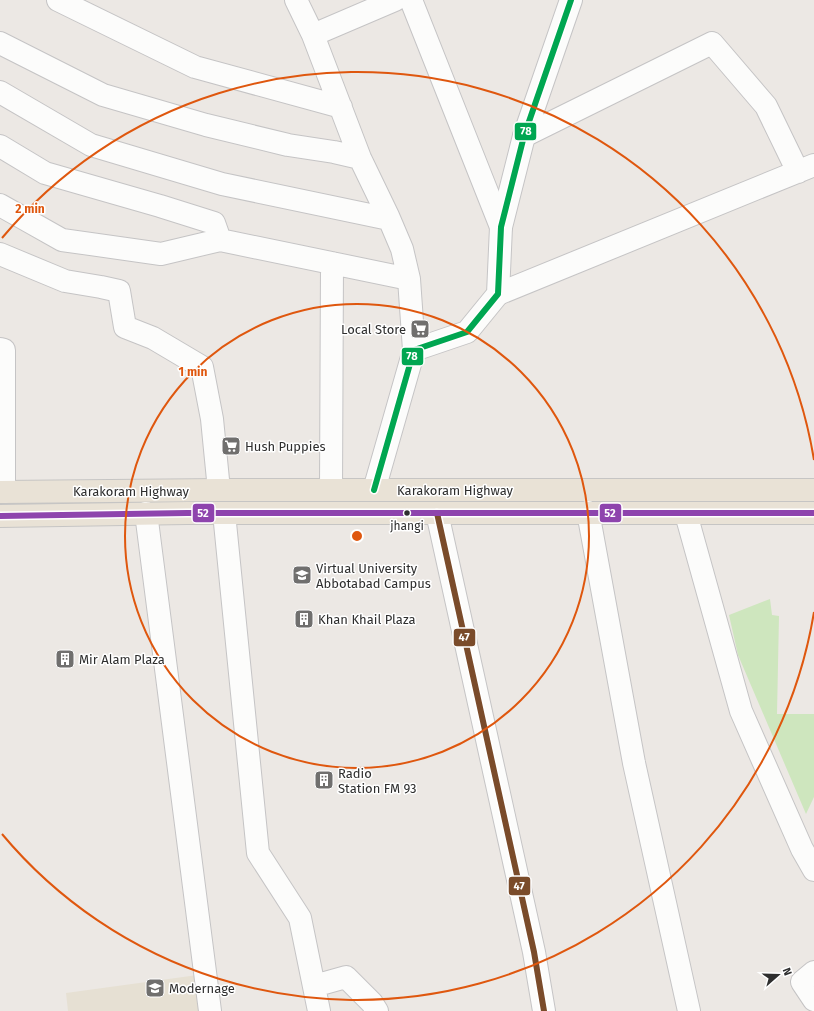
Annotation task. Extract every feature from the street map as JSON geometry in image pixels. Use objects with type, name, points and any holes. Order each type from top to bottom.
[{"type":"highway","name":"Karakoram Highway","points":[[2,492],[219,490],[814,490]]},
{"type":"highway","points":[[186,491],[187,513]]},
{"type":"highway","name":"Karakoram Highway","points":[[0,516],[146,513],[814,513]]},
{"type":"street","points":[[58,0],[195,67],[341,107]]},
{"type":"street","points":[[296,0],[313,36],[360,158],[402,249],[409,279],[414,350],[374,490]]},
{"type":"street","points":[[313,36],[395,0]]},
{"type":"street","points":[[411,0],[501,227]]},
{"type":"street","points":[[498,294],[501,227],[524,136],[571,0]]},
{"type":"street","points":[[0,43],[103,95],[221,129],[288,145],[334,152],[360,158]]},
{"type":"street","points":[[414,350],[467,332],[498,294],[806,169],[766,106],[712,43],[524,136]]},
{"type":"street","points":[[0,92],[91,145],[222,184],[389,219]]},
{"type":"street","points":[[0,146],[46,173],[214,223],[220,240]]},
{"type":"street","points":[[0,205],[62,240],[161,254],[220,240],[409,279]]},
{"type":"street","points":[[1,257],[64,281],[119,291],[125,328],[153,338],[202,366],[212,419],[219,490]]},
{"type":"street","points":[[331,490],[332,263]]},
{"type":"street","points":[[0,349],[4,350],[2,492]]},
{"type":"street","points":[[588,512],[634,763],[689,1011]]},
{"type":"street","points":[[146,513],[210,1011]]},
{"type":"street","points":[[224,513],[258,853],[300,918],[319,1011]]},
{"type":"street","points":[[437,513],[534,952],[544,1011]]},
{"type":"street","points":[[686,514],[741,711],[802,848],[814,870]]},
{"type":"street","points":[[814,972],[802,982],[814,1000]]},
{"type":"street","points":[[314,986],[346,977],[372,1003],[377,1011]]},
{"type":"shaded area","name":"Modernage","points":[[205,974],[211,1011],[68,1011],[66,993]]},
{"type":"green space","points":[[770,599],[772,615],[779,616],[777,714],[814,714],[814,797],[806,814],[738,655],[729,615]]},
{"type":"transit line","name":"78","points":[[374,490],[414,350],[467,332],[498,294],[501,227],[524,136],[571,0]]},
{"type":"transit line","name":"52","points":[[0,516],[187,513],[814,513]]},
{"type":"transit line","name":"47","points":[[437,513],[534,952],[544,1011]]},
{"type":"place","name":"Local Store","points":[[420,329]]},
{"type":"place","name":"Hush Puppies","points":[[231,446]]},
{"type":"place","name":"jhangi","points":[[407,513]]},
{"type":"place","name":"Virtual University Abbotabad Campus","points":[[302,575]]},
{"type":"place","name":"Khan Khail Plaza","points":[[304,619]]},
{"type":"place","name":"Mir Alam Plaza","points":[[65,659]]},
{"type":"place","name":"Radio Station FM 93","points":[[324,780]]},
{"type":"place","name":"Modernage","points":[[155,988]]}]
